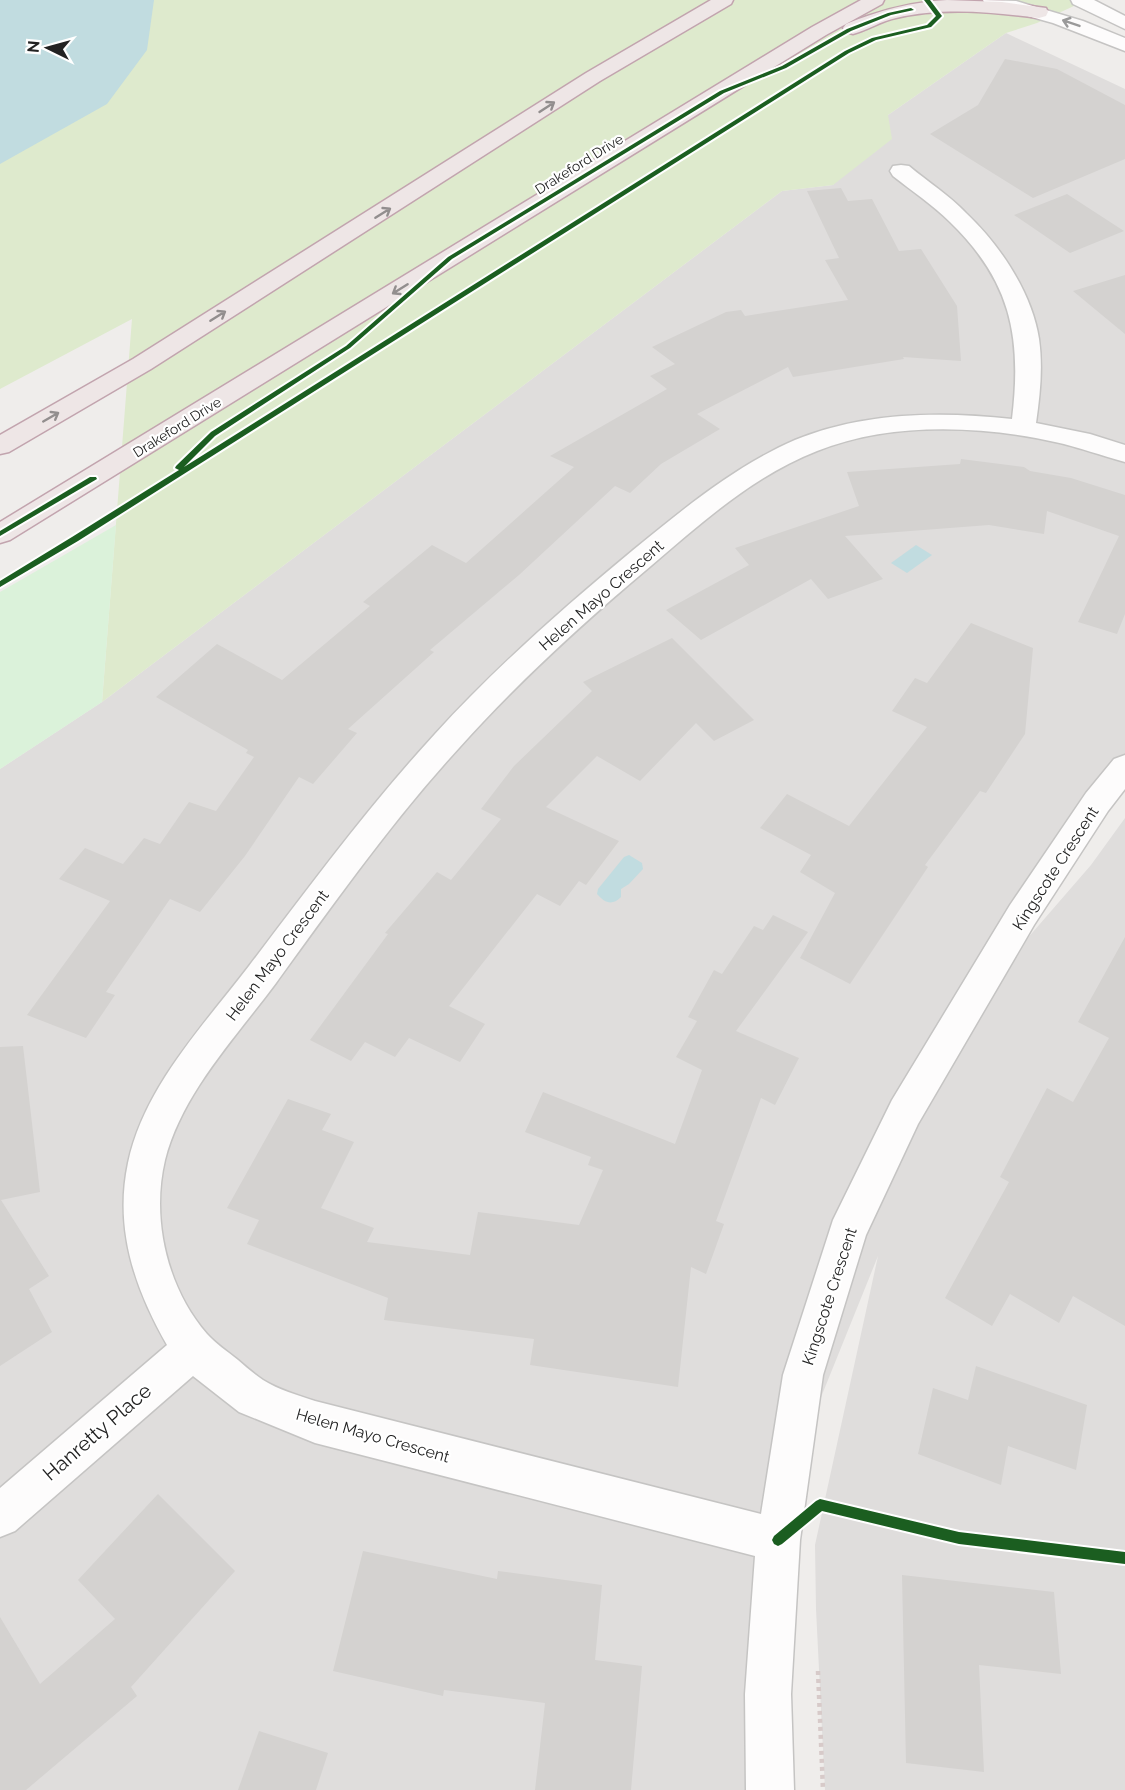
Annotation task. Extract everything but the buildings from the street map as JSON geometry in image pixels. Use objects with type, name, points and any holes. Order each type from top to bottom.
[{"type":"highway","points":[[0,446],[142,364],[593,77],[724,0]]},
{"type":"highway","name":"Drakeford Drive","points":[[0,534],[875,0]]},
{"type":"highway","points":[[722,92],[784,67],[849,30],[890,14],[931,6],[957,5],[1039,12]]},
{"type":"street","points":[[992,0],[1039,12],[1101,33],[1125,45]]},
{"type":"street","points":[[1080,0],[1125,22]]},
{"type":"street","points":[[901,171],[964,223],[1001,272],[1021,316],[1027,339],[1028,387],[1023,428]]},
{"type":"street","name":"Helen Mayo Crescent","points":[[778,1540],[315,1422],[246,1393],[193,1349],[173,1319],[147,1254],[142,1189],[147,1158],[172,1098],[316,901],[423,768],[476,710],[584,606],[692,517],[765,465],[812,443],[866,429],[927,423],[991,424],[1056,434],[1125,454]]},
{"type":"street","name":"Kingscote Crescent","points":[[770,1790],[768,1694],[778,1540],[803,1375],[847,1233],[905,1112],[1016,926],[1097,802],[1125,767]]},
{"type":"street","name":"Hanretty Place","points":[[0,1516],[193,1349]]},
{"type":"shaded area","points":[[1006,33],[1125,89],[1125,781],[1074,836],[1026,940],[1091,865],[1125,818],[1125,1790],[825,1790],[815,1545],[878,1256],[786,1484],[781,1790],[0,1790],[0,769],[102,702],[782,191],[833,185],[888,115]]},
{"type":"green space","points":[[0,0],[1087,0],[1037,23],[1006,33],[888,115],[892,139],[833,185],[782,191],[102,702],[132,319],[0,389]]},
{"type":"green space","points":[[116,525],[102,702],[0,769],[0,592]]},
{"type":"water","points":[[0,0],[154,0],[147,50],[107,104],[0,164]]},
{"type":"water","points":[[916,545],[932,555],[907,573],[891,563]]},
{"type":"water","points":[[629,855],[642,863],[643,869],[621,889],[621,897],[615,902],[603,900],[597,894],[598,889],[624,857]]},
{"type":"cycle path","points":[[0,584],[847,52],[874,39],[929,26],[939,16],[927,0]]},
{"type":"cycle path","points":[[179,468],[213,434],[348,347],[450,258],[722,92],[784,67],[849,30],[890,14],[911,10]]},
{"type":"cycle path","points":[[0,534],[93,479]]},
{"type":"cycle path","points":[[778,1540],[820,1505],[959,1538],[1125,1558]]}]
